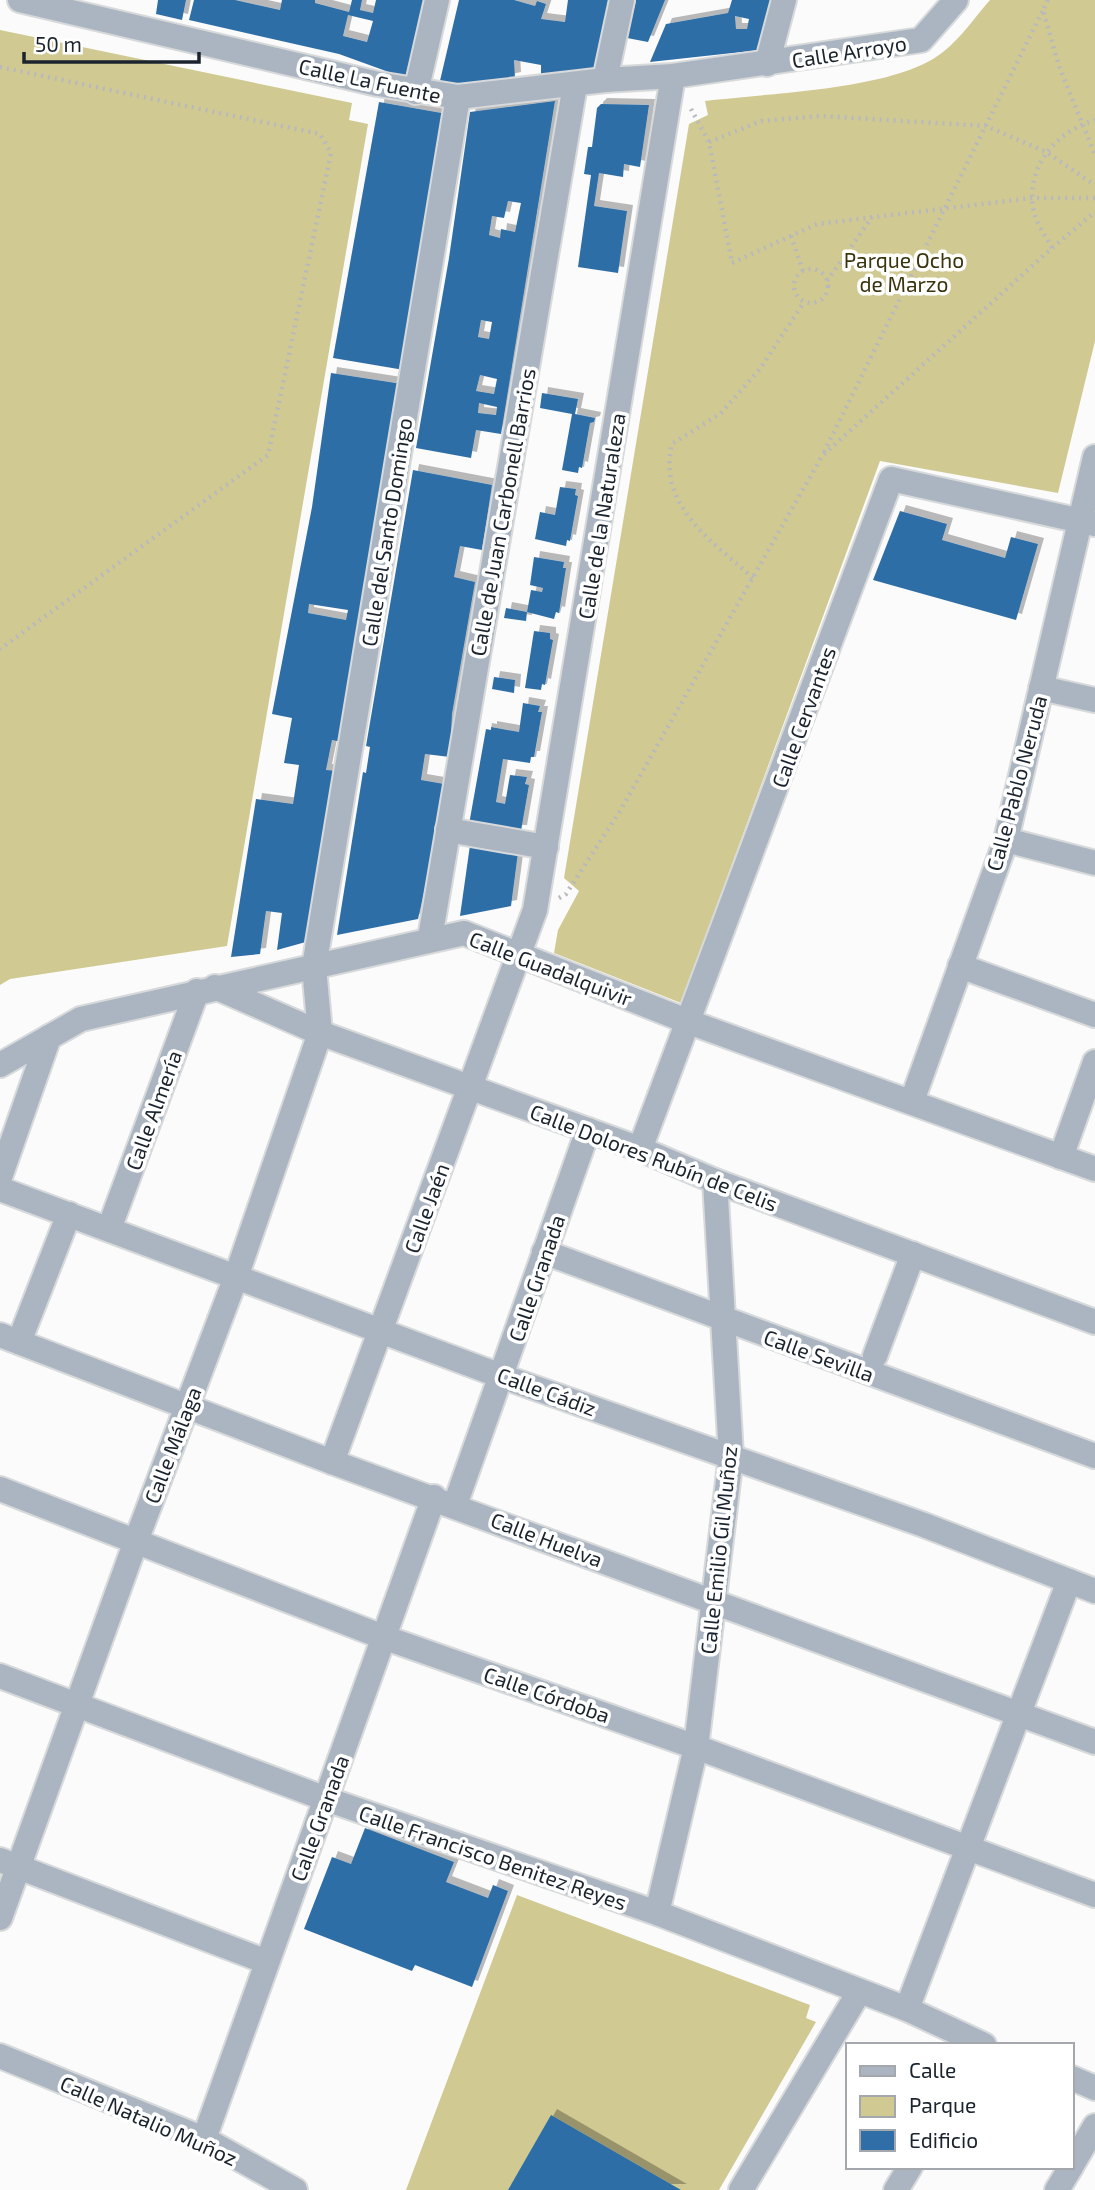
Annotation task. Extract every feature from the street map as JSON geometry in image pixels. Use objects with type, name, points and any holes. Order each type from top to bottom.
[{"type":"street","name":"Calle La Fuente","points":[[20,0],[416,92],[458,97],[575,85],[604,79],[673,76],[766,64]]},
{"type":"street","points":[[416,92],[437,0]]},
{"type":"street","points":[[604,79],[622,0]]},
{"type":"street","points":[[766,64],[784,0]]},
{"type":"street","name":"Calle Arroyo","points":[[766,64],[920,40],[956,0]]},
{"type":"street","name":"Calle de la Naturaleza","points":[[519,953],[536,910],[673,76]]},
{"type":"street","name":"Calle de Juan Carbonell Barrios","points":[[430,938],[575,85]]},
{"type":"street","name":"Calle del Santo Domingo","points":[[314,967],[458,97]]},
{"type":"street","name":"Calle Pablo Neruda","points":[[912,1101],[1006,840],[1041,688],[1088,522],[1095,457]]},
{"type":"street","name":"Calle Cervantes","points":[[640,1149],[891,480],[1088,522]]},
{"type":"street","points":[[1041,688],[1095,700]]},
{"type":"street","points":[[448,830],[546,847]]},
{"type":"street","points":[[1006,840],[1095,863]]},
{"type":"street","name":"Calle Guadalquivir","points":[[0,1065],[80,1019],[430,938],[464,933],[689,1022],[912,1101],[1095,1170]]},
{"type":"street","name":"Calle Jaén","points":[[332,1462],[519,953]]},
{"type":"street","points":[[960,966],[1095,1015]]},
{"type":"street","name":"Calle Málaga","points":[[0,1918],[10,1864],[78,1704],[186,1405],[236,1277],[320,1033],[314,967]]},
{"type":"street","name":"Calle Dolores Rubín de Celis","points":[[206,989],[640,1149],[715,1181],[1095,1322]]},
{"type":"street","name":"Calle Almería","points":[[108,1229],[206,989]]},
{"type":"street","points":[[0,1177],[49,1037]]},
{"type":"street","points":[[1062,1157],[1095,1062]]},
{"type":"street","name":"Calle Granada","points":[[204,2139],[383,1637],[501,1376],[589,1130]]},
{"type":"street","name":"Calle Emilio Gil Muñoz","points":[[657,1913],[696,1747],[731,1457],[715,1181]]},
{"type":"street","name":"Calle Cádiz","points":[[0,1189],[501,1376],[924,1525],[1095,1591]]},
{"type":"street","points":[[5,1338],[69,1214]]},
{"type":"street","name":"Calle Sevilla","points":[[544,1252],[1095,1456]]},
{"type":"street","points":[[875,1356],[913,1254]]},
{"type":"street","name":"Calle Huelva","points":[[5,1338],[332,1462],[1095,1742]]},
{"type":"street","name":"Calle Córdoba","points":[[0,1489],[383,1637],[696,1747],[1095,1895]]},
{"type":"street","points":[[907,2009],[1069,1581]]},
{"type":"street","name":"Calle Francisco Benitez Reyes","points":[[0,1676],[326,1799],[657,1913],[907,2009],[978,2043]]},
{"type":"street","points":[[10,1864],[267,1962]]},
{"type":"street","points":[[746,2188],[859,1992]]},
{"type":"street","name":"Calle Natalio Muñoz","points":[[0,2056],[204,2139],[295,2190]]},
{"type":"street","points":[[1074,2079],[1095,2088]]},
{"type":"street","points":[[1074,2163],[1095,2126]]},
{"type":"street","points":[[896,2190],[909,2169]]},
{"type":"street","points":[[1057,2190],[1070,2169]]},
{"type":"path","points":[[536,910],[566,894],[613,822],[822,456],[1048,0]]},
{"type":"path","points":[[1043,10],[1059,66],[1095,155]]},
{"type":"path","points":[[0,67],[320,134],[331,153],[268,455],[0,649]]},
{"type":"path","points":[[673,76],[709,142],[732,263],[817,224],[1032,198],[1095,198]]},
{"type":"path","points":[[709,142],[761,121],[820,116],[986,126],[1046,152],[1095,186]]},
{"type":"path","points":[[1052,248],[1036,220],[1032,198],[1038,164],[1063,133],[1095,120]]},
{"type":"path","points":[[822,456],[1095,212]]},
{"type":"path","points":[[803,271],[793,285],[796,296],[804,302],[815,303],[824,298],[827,281],[872,217]]},
{"type":"path","points":[[790,236],[803,271]]},
{"type":"path","points":[[803,271],[820,271],[827,281]]},
{"type":"path","points":[[753,578],[685,513],[671,489],[668,463],[673,444],[721,413],[760,369],[804,302]]},
{"type":"green space","name":"Parque Ocho de Marzo","points":[[990,0],[1095,0],[1095,341],[1058,493],[880,461],[681,1003],[554,953],[558,930],[579,891],[564,878],[689,124],[708,115],[705,101],[830,88],[895,75],[922,65],[950,46]]},
{"type":"green space","points":[[0,30],[352,103],[349,120],[368,124],[227,946],[10,979],[0,985]]},
{"type":"green space","points":[[517,1895],[810,2005],[806,2018],[816,2022],[719,2190],[406,2190]]},
{"type":"building","points":[[158,0],[186,0],[182,20],[156,14]]},
{"type":"building","points":[[194,0],[235,0],[280,10],[282,0],[315,0],[315,3],[349,12],[352,0],[362,0],[360,10],[373,13],[376,0],[426,0],[408,79],[339,54],[189,20]],"holes":[[[348,15],[373,21],[367,42],[343,36]]]},
{"type":"building","points":[[459,0],[514,0],[535,6],[537,1],[546,4],[541,19],[565,22],[568,0],[609,0],[598,68],[541,76],[541,65],[514,60],[515,78],[488,84],[439,85]]},
{"type":"building","points":[[636,0],[665,0],[648,42],[627,38]]},
{"type":"building","points":[[732,0],[777,0],[760,50],[650,62],[666,24],[728,13]],"holes":[[[735,16],[749,19],[747,29],[736,29]]]},
{"type":"building","points":[[555,101],[501,434],[476,430],[471,458],[416,448],[449,258],[470,112]],"holes":[[[508,201],[521,203],[515,232],[501,229],[500,238],[489,235],[492,216],[504,218]],[[481,320],[492,322],[489,339],[478,337]],[[480,375],[497,379],[494,394],[476,391]],[[479,403],[497,407],[496,415],[478,413]]]},
{"type":"building","points":[[379,102],[447,114],[404,370],[333,358]]},
{"type":"building","points":[[601,104],[649,105],[640,167],[624,164],[623,177],[599,173],[594,206],[627,211],[618,273],[578,267],[591,175],[584,174],[588,147],[592,147],[597,108]]},
{"type":"building","points":[[331,373],[402,384],[342,742],[332,740],[326,770],[338,771],[313,940],[277,950],[282,913],[266,911],[260,954],[231,957],[256,799],[293,804],[299,765],[284,763],[292,718],[272,714],[312,507]],"holes":[[[309,604],[348,610],[346,620],[308,613]]]},
{"type":"building","points":[[542,393],[578,399],[575,414],[595,418],[594,422],[590,423],[582,468],[579,467],[578,473],[562,470],[572,414],[540,408]]},
{"type":"building","points":[[413,470],[492,485],[482,550],[460,546],[454,577],[475,582],[452,714],[450,757],[425,754],[421,780],[444,784],[433,854],[418,919],[337,935],[363,772],[366,773],[370,747],[366,746]]},
{"type":"building","points":[[560,487],[576,489],[575,495],[578,496],[570,541],[567,540],[566,546],[535,539],[540,512],[555,515]]},
{"type":"building","points":[[900,511],[947,524],[942,540],[1005,558],[1011,537],[1038,544],[1016,620],[873,580]]},
{"type":"building","points":[[534,557],[564,562],[563,568],[566,568],[559,613],[556,612],[554,619],[527,612],[531,590],[542,592],[543,588],[530,585]]},
{"type":"building","points":[[506,608],[527,612],[526,621],[504,618]]},
{"type":"building","points":[[534,631],[550,633],[550,639],[553,640],[545,685],[542,684],[541,690],[525,688]]},
{"type":"building","points":[[494,677],[515,680],[514,693],[492,689]]},
{"type":"building","points":[[523,703],[540,706],[538,712],[542,712],[534,757],[531,757],[530,763],[503,759],[496,802],[505,804],[510,775],[527,777],[525,784],[529,785],[521,831],[468,830],[486,729],[491,730],[491,727],[519,732]]},
{"type":"building","points":[[471,838],[519,845],[511,906],[460,916]]},
{"type":"building","points":[[365,1828],[454,1862],[446,1882],[488,1898],[493,1885],[508,1891],[472,1987],[415,1965],[412,1971],[304,1929],[332,1857],[351,1864]]},
{"type":"building","points":[[551,2115],[681,2190],[508,2190]]}]
